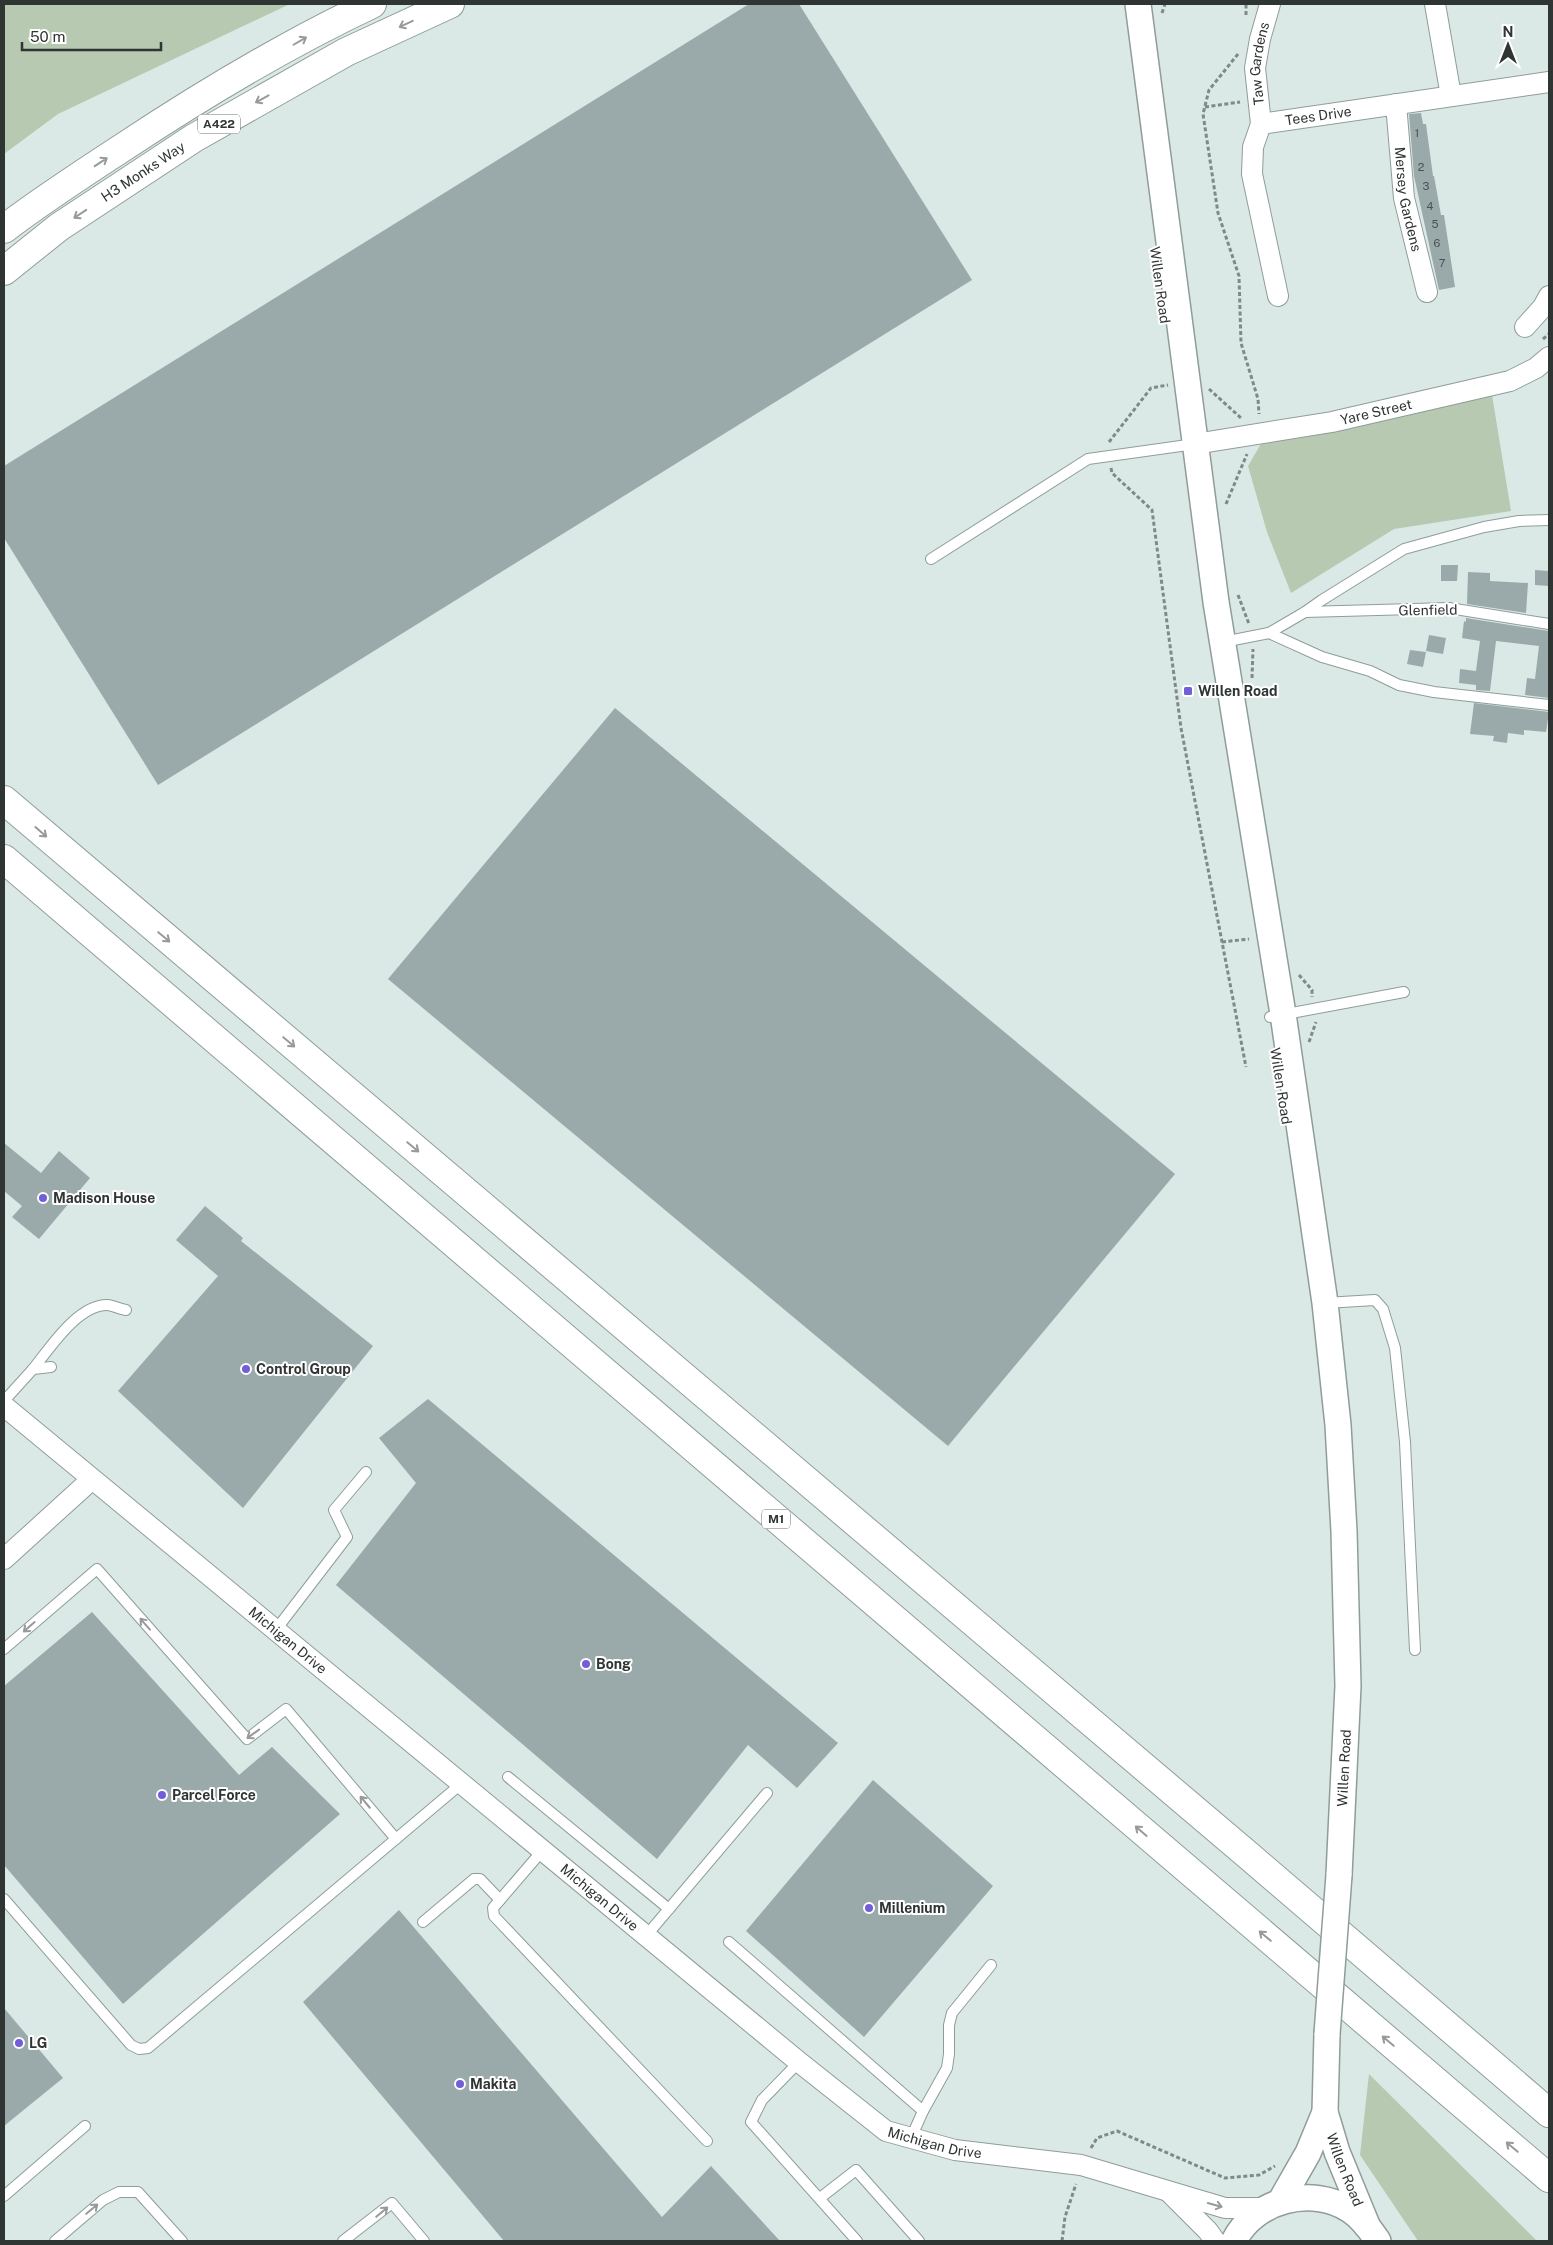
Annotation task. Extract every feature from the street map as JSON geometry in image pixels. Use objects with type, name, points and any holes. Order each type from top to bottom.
[{"type":"main road","name":"A422","points":[[4,230],[37,204],[181,109],[330,23],[372,4]]},
{"type":"main road","name":"H3 Monks Way","points":[[4,271],[59,228],[194,138],[346,52],[450,4]]},
{"type":"main road","points":[[4,800],[1242,1849],[1549,2113]]},
{"type":"main road","name":"M1","points":[[4,859],[1549,2178]]},
{"type":"street","name":"Willen Road","points":[[1122,4],[1174,385],[1188,444],[1223,642],[1277,1016],[1314,1308],[1338,1425]]},
{"type":"street","name":"Taw Gardens","points":[[1261,124],[1255,68],[1260,39],[1270,4]]},
{"type":"street","points":[[1435,4],[1451,96]]},
{"type":"street","name":"Willen Road","points":[[1141,11],[1188,444],[1277,1016],[1325,1303],[1338,1425],[1344,1531],[1348,1686],[1339,1875],[1327,2034],[1325,2112],[1338,2152],[1373,2233]]},
{"type":"street","name":"Tees Drive","points":[[1261,124],[1549,82]]},
{"type":"street","name":"Mersey Gardens","points":[[1396,104],[1404,198],[1427,292]]},
{"type":"street","points":[[1261,124],[1253,147],[1252,174],[1278,296]]},
{"type":"street","points":[[1525,327],[1543,307],[1549,296]]},
{"type":"street","name":"Yare Street","points":[[1188,444],[1332,422],[1510,381],[1536,368],[1549,357]]},
{"type":"street","name":"Michigan Drive","points":[[4,1406],[91,1480],[542,1851],[886,2131],[955,2150],[1081,2165],[1225,2208],[1273,2205]]},
{"type":"street","points":[[4,1559],[91,1480]]},
{"type":"street","name":"Willen Road","points":[[1273,2205],[1308,2154],[1325,2112]]},
{"type":"street","name":"Michigan Drive","points":[[1168,2191],[1208,2231],[1215,2241]]},
{"type":"street","points":[[1234,2241],[1249,2221],[1273,2205],[1304,2198],[1327,2200],[1349,2210],[1373,2233]]},
{"type":"lane","points":[[931,559],[1088,459],[1188,444]]},
{"type":"lane","points":[[1223,642],[1269,633],[1404,549],[1443,536],[1484,527],[1520,521],[1549,520]]},
{"type":"lane","name":"Glenfield","points":[[1305,612],[1449,608],[1549,624]]},
{"type":"lane","points":[[1269,633],[1322,657],[1370,671],[1399,685],[1434,692],[1549,705]]},
{"type":"lane","points":[[1277,1016],[1404,992]]},
{"type":"lane","points":[[1325,1303],[1374,1300],[1383,1310],[1395,1348],[1405,1442],[1415,1650]]},
{"type":"lane","points":[[4,1401],[34,1369],[70,1323],[90,1308],[107,1305],[126,1310]]},
{"type":"lane","points":[[34,1369],[51,1367]]},
{"type":"lane","points":[[275,1631],[347,1537],[334,1510],[366,1472]]},
{"type":"lane","points":[[4,1649],[97,1569],[247,1739],[286,1709],[396,1839]]},
{"type":"lane","points":[[508,1778],[669,1909]]},
{"type":"lane","points":[[4,1899],[131,2045],[138,2049],[148,2048],[461,1784]]},
{"type":"lane","points":[[646,1936],[767,1793]]},
{"type":"lane","points":[[542,1851],[493,1908],[494,1916],[707,2141]]},
{"type":"lane","points":[[423,1922],[474,1879],[480,1880],[500,1900]]},
{"type":"lane","points":[[729,1942],[923,2111]]},
{"type":"lane","points":[[911,2138],[923,2111],[947,2068],[949,2025],[952,2013],[991,1965]]},
{"type":"lane","points":[[799,2062],[762,2100],[750,2122],[857,2241]]},
{"type":"lane","points":[[4,2196],[86,2126]]},
{"type":"lane","points":[[820,2198],[856,2170],[919,2241]]},
{"type":"lane","points":[[55,2241],[92,2208],[119,2192],[138,2192],[182,2241]]},
{"type":"lane","points":[[343,2241],[392,2203],[424,2241]]},
{"type":"path","points":[[1246,4],[1247,25]]},
{"type":"path","points":[[1244,47],[1222,71],[1210,90],[1203,114],[1218,213],[1239,276],[1241,343],[1258,400],[1259,414]]},
{"type":"path","points":[[1205,107],[1258,100]]},
{"type":"path","points":[[1174,385],[1151,388],[1109,440],[1109,456],[1112,473],[1152,510],[1181,728],[1246,1067]]},
{"type":"path","points":[[1062,2241],[1066,2217],[1081,2165],[1097,2138],[1117,2131],[1225,2178],[1259,2175],[1300,2152],[1308,2154]]},
{"type":"green space","points":[[4,4],[290,4],[58,114],[4,154]]},
{"type":"green space","points":[[1492,395],[1511,511],[1394,529],[1291,593],[1267,532],[1248,466],[1262,442]]},
{"type":"green space","points":[[1369,2074],[1537,2241],[1418,2241],[1360,2155]]},
{"type":"building","points":[[749,4],[799,4],[972,280],[158,785],[4,538],[4,466]]},
{"type":"building","points":[[1421,113],[1423,124],[1426,124],[1433,176],[1441,215],[1444,215],[1455,287],[1439,290],[1414,176],[1409,114]]},
{"type":"building","points":[[1441,565],[1458,565],[1457,581],[1441,581]]},
{"type":"building","points":[[1535,570],[1549,571],[1549,586],[1535,585]]},
{"type":"building","points":[[1468,572],[1490,573],[1490,581],[1528,583],[1526,613],[1467,604]]},
{"type":"building","points":[[1466,618],[1549,631],[1549,698],[1525,695],[1527,678],[1535,679],[1539,646],[1496,641],[1490,691],[1476,690],[1476,685],[1459,683],[1460,669],[1476,671],[1480,641],[1462,638]]},
{"type":"building","points":[[1429,635],[1446,638],[1443,654],[1426,651]]},
{"type":"building","points":[[1410,650],[1426,652],[1423,667],[1407,664]]},
{"type":"building","points":[[1474,703],[1549,712],[1546,732],[1524,730],[1524,735],[1508,733],[1507,743],[1493,741],[1494,736],[1470,734]]},
{"type":"building","points":[[615,708],[1175,1174],[948,1446],[388,979]]},
{"type":"building","name":"Madison House","points":[[4,1143],[41,1173],[59,1151],[90,1178],[39,1239],[12,1217],[22,1206],[4,1191]]},
{"type":"building","name":"Control Group","points":[[205,1206],[243,1238],[241,1241],[373,1346],[243,1508],[118,1391],[218,1276],[176,1240]]},
{"type":"building","name":"Bong","points":[[428,1399],[838,1743],[797,1788],[748,1745],[657,1859],[336,1585],[416,1483],[379,1438]]},
{"type":"building","name":"Parcel Force","points":[[92,1612],[239,1775],[272,1747],[340,1814],[123,2004],[4,1865],[4,1686]]},
{"type":"building","name":"Millenium","points":[[873,1780],[993,1886],[864,2037],[746,1931]]},
{"type":"building","name":"Makita","points":[[399,1910],[662,2217],[711,2166],[780,2241],[504,2241],[303,2002]]},
{"type":"building","name":"LG","points":[[4,2008],[63,2078],[4,2126]]},
{"type":"place","name":"Willen Road","points":[[1188,691]]},
{"type":"place","name":"Madison House","points":[[43,1198]]},
{"type":"place","name":"Control Group","points":[[246,1369]]},
{"type":"place","name":"Bong","points":[[586,1664]]},
{"type":"place","name":"Parcel Force","points":[[162,1795]]},
{"type":"place","name":"Millenium","points":[[869,1908]]},
{"type":"place","name":"LG","points":[[19,2043]]},
{"type":"place","name":"Makita","points":[[460,2084]]}]
